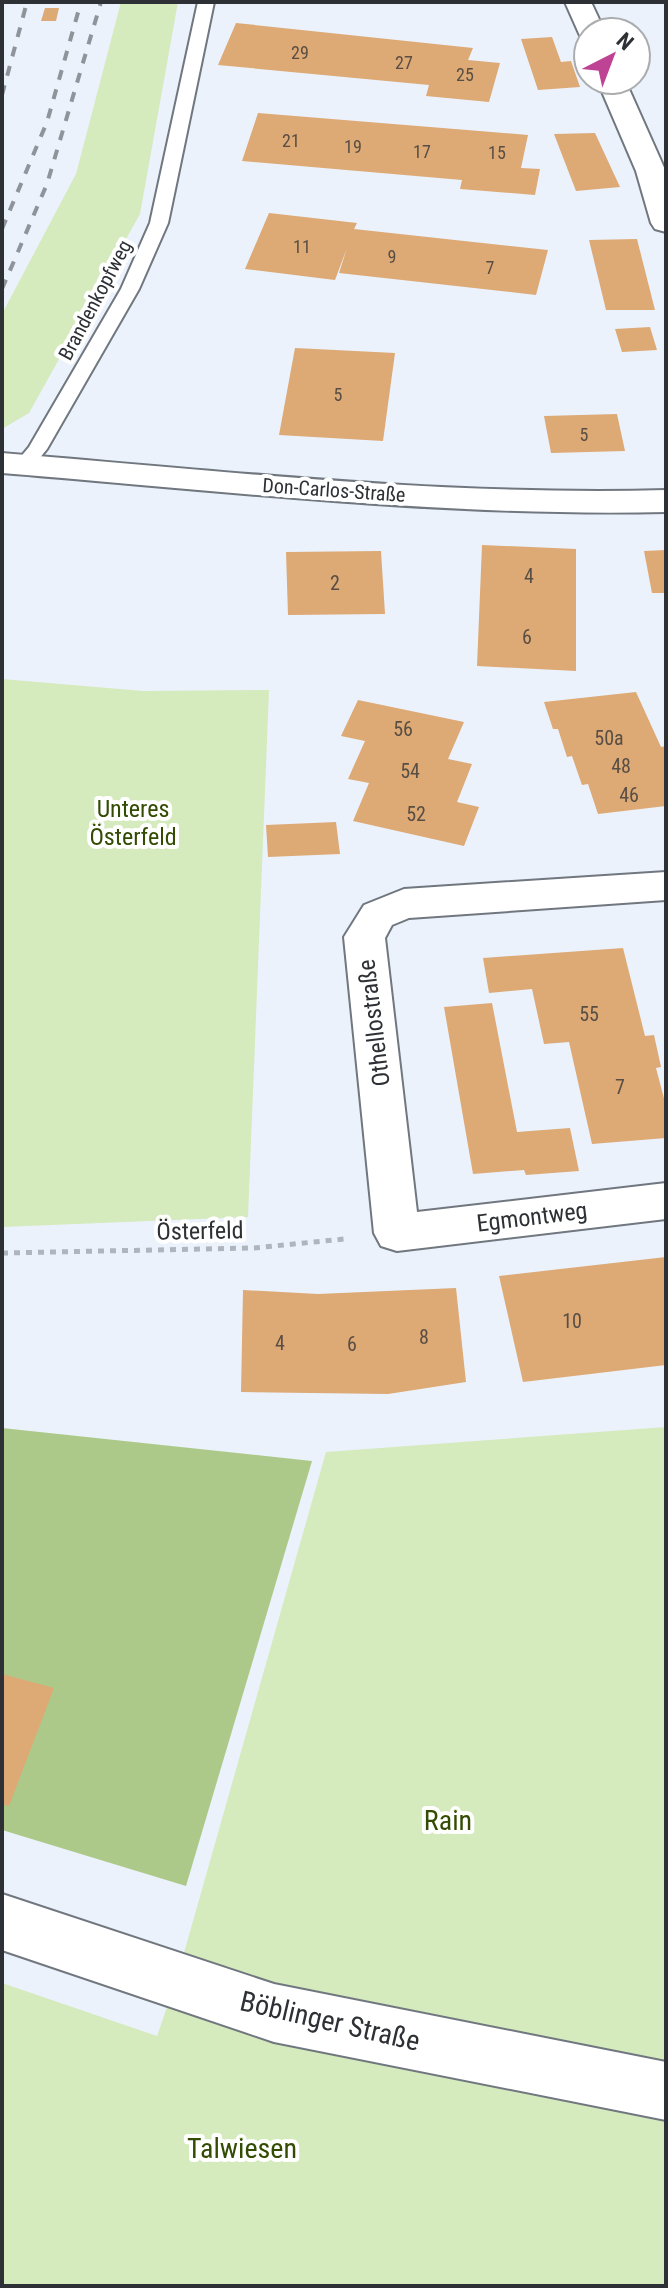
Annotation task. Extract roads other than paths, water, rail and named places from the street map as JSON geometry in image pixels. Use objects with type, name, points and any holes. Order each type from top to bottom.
[{"type":"street","points":[[619,96],[658,172],[666,223]]},
{"type":"street","name":"Don-Carlos-Straße","points":[[13,465],[382,494],[580,503],[666,501]]},
{"type":"street","name":"Othellostraße","points":[[397,1233],[364,937],[378,915],[404,904],[666,886]]},
{"type":"street","name":"Egmontweg","points":[[397,1233],[666,1201]]},
{"type":"street","name":"Böblinger Straße","points":[[2,1922],[274,2013],[666,2091]]},
{"type":"lane","name":"Brandenkopfweg","points":[[13,465],[37,449],[130,289],[159,223],[206,2]]},
{"type":"railway","points":[[2,95],[27,2]]},
{"type":"railway","points":[[2,229],[47,122],[81,2]]},
{"type":"railway","points":[[2,289],[47,184],[101,2]]},
{"type":"park label","name":"Unteres Österfeld","points":[[133,823]]},
{"type":"park label","name":"Rain","points":[[448,1820]]},
{"type":"park label","name":"Talwiesen","points":[[242,2148]]}]
